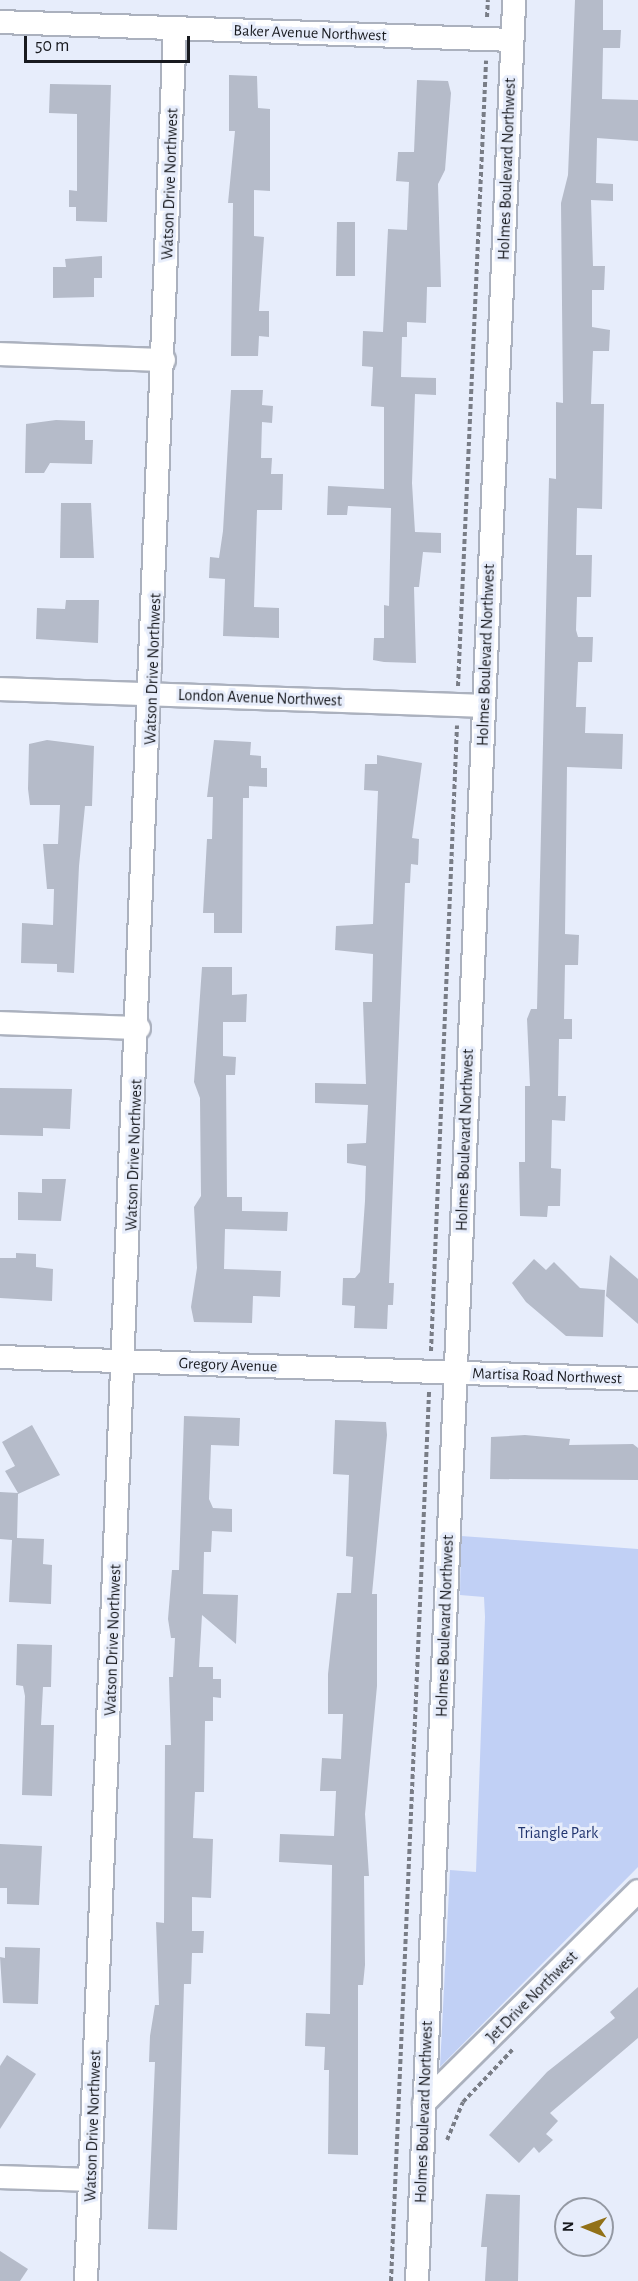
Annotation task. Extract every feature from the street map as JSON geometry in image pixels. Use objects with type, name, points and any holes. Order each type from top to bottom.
[{"type":"street","name":"Holmes Boulevard Northwest","points":[[417,2281],[514,0]]},
{"type":"street","name":"Baker Avenue Northwest","points":[[0,22],[512,40]]},
{"type":"street","name":"Watson Drive Northwest","points":[[86,2281],[139,1028],[175,28]]},
{"type":"street","points":[[0,354],[164,360]]},
{"type":"street","name":"London Avenue Northwest","points":[[0,689],[483,706]]},
{"type":"street","points":[[0,1023],[139,1028]]},
{"type":"street","name":"Gregory Avenue","points":[[0,1357],[455,1372]]},
{"type":"street","name":"Martisa Road Northwest","points":[[455,1372],[638,1379]]},
{"type":"street","name":"Jet Drive Northwest","points":[[424,2103],[638,1891]]},
{"type":"street","points":[[0,2177],[90,2180]]},
{"type":"path","points":[[391,2281],[488,0]]},
{"type":"path","points":[[446,2147],[450,2123],[463,2102],[518,2043]]},
{"type":"green space","name":"Triangle Park","points":[[461,1536],[638,1549],[638,1867],[440,2067],[450,1870],[476,1872],[485,1617],[484,1597],[460,1595]]},
{"type":"building","points":[[575,0],[603,0],[603,30],[621,30],[620,48],[603,48],[602,99],[638,100],[638,141],[597,138],[596,183],[613,184],[613,201],[591,200],[593,266],[605,266],[604,290],[592,290],[592,327],[610,330],[609,351],[593,351],[591,404],[604,404],[602,509],[577,508],[576,555],[592,555],[591,597],[577,597],[576,630],[578,637],[593,637],[592,662],[578,662],[576,707],[586,707],[585,733],[623,734],[622,769],[567,767],[565,934],[579,935],[578,965],[565,965],[564,1019],[572,1019],[572,1039],[559,1039],[558,1096],[566,1096],[565,1121],[552,1120],[551,1168],[561,1169],[560,1206],[548,1206],[547,1217],[520,1216],[519,1162],[525,1162],[525,1086],[530,1086],[527,1019],[531,1009],[537,1009],[549,478],[556,479],[556,402],[563,403],[561,203],[568,175]]},
{"type":"building","points":[[229,75],[257,76],[258,108],[270,109],[270,191],[254,190],[254,236],[264,237],[259,311],[269,311],[269,337],[259,336],[258,356],[231,356],[233,203],[228,203],[235,131],[229,131]]},
{"type":"building","points":[[417,80],[448,81],[451,93],[445,170],[438,184],[441,287],[427,287],[426,323],[407,322],[407,337],[402,337],[401,377],[436,378],[436,395],[415,394],[412,483],[415,532],[441,533],[441,553],[423,552],[419,587],[414,587],[416,663],[373,660],[374,638],[384,638],[384,605],[389,606],[391,508],[348,506],[347,515],[327,515],[328,486],[384,489],[384,407],[371,406],[373,367],[362,366],[363,331],[383,332],[388,229],[407,230],[409,182],[396,181],[398,152],[414,152]]},
{"type":"building","points":[[50,84],[111,85],[107,222],[76,221],[76,207],[69,207],[69,190],[77,191],[77,114],[49,113]]},
{"type":"building","points":[[337,222],[355,222],[355,276],[336,276]]},
{"type":"building","points":[[102,256],[102,278],[94,278],[94,297],[53,298],[53,267],[66,267],[65,259]]},
{"type":"building","points":[[231,390],[263,390],[262,405],[273,406],[272,423],[262,422],[261,458],[272,458],[271,474],[283,474],[282,510],[257,510],[254,607],[279,608],[279,638],[223,636],[225,579],[209,578],[210,557],[219,558],[223,531]]},
{"type":"building","points":[[56,420],[85,421],[85,440],[93,440],[92,464],[50,463],[44,473],[25,473],[26,424]]},
{"type":"building","points":[[61,503],[91,503],[94,558],[60,558]]},
{"type":"building","points":[[66,600],[99,600],[98,643],[36,639],[37,608],[65,609]]},
{"type":"building","points":[[47,740],[94,746],[92,806],[85,806],[79,866],[74,973],[57,972],[57,964],[21,963],[22,923],[53,925],[54,889],[47,889],[43,844],[58,844],[60,805],[30,805],[28,789],[29,744]]},
{"type":"building","points":[[214,740],[251,742],[250,755],[261,756],[261,768],[267,768],[267,787],[249,786],[249,798],[243,798],[242,933],[214,933],[214,913],[203,913],[207,839],[212,839],[213,797],[207,797]]},
{"type":"building","points":[[377,755],[422,763],[412,838],[419,839],[418,865],[411,864],[410,883],[405,883],[389,1283],[394,1283],[393,1305],[388,1305],[387,1329],[354,1328],[355,1306],[342,1305],[343,1278],[355,1278],[360,1272],[365,1201],[366,1166],[347,1163],[347,1144],[366,1143],[368,1105],[315,1103],[315,1083],[366,1084],[363,1002],[372,1002],[373,954],[335,950],[336,926],[373,924],[378,791],[364,790],[365,764],[377,764]]},
{"type":"building","points":[[202,967],[232,967],[232,995],[247,994],[246,1022],[223,1022],[223,1056],[236,1057],[235,1075],[226,1075],[227,1197],[242,1197],[242,1211],[288,1212],[287,1231],[225,1229],[224,1269],[281,1271],[280,1297],[253,1296],[252,1323],[194,1322],[191,1307],[197,1268],[194,1207],[201,1196],[200,1098],[194,1082]]},
{"type":"building","points":[[0,1088],[72,1089],[70,1129],[43,1128],[43,1136],[0,1135]]},
{"type":"building","points":[[42,1179],[66,1179],[61,1221],[18,1220],[18,1192],[42,1193]]},
{"type":"building","points":[[16,1253],[36,1254],[36,1267],[53,1269],[52,1301],[0,1298],[0,1258],[16,1258]]},
{"type":"building","points":[[610,1255],[638,1279],[638,1324],[606,1296]]},
{"type":"building","points":[[534,1259],[546,1270],[554,1262],[580,1288],[605,1290],[603,1337],[566,1336],[526,1302],[512,1283]]},
{"type":"building","points":[[184,1416],[240,1418],[239,1446],[211,1445],[209,1499],[213,1508],[232,1509],[232,1532],[212,1531],[211,1552],[204,1552],[203,1594],[238,1595],[236,1644],[202,1615],[199,1667],[213,1667],[213,1679],[221,1679],[221,1698],[213,1697],[213,1721],[205,1721],[204,1792],[195,1792],[193,1838],[213,1839],[211,1898],[192,1897],[192,1931],[204,1931],[203,1953],[192,1953],[191,1984],[184,1984],[177,2230],[148,2229],[155,2062],[149,2062],[155,2005],[159,2005],[156,1922],[164,1923],[165,1745],[171,1745],[169,1677],[173,1677],[175,1638],[171,1638],[168,1619],[172,1570],[179,1570]]},
{"type":"building","points":[[335,1420],[386,1422],[387,1435],[372,1594],[377,1594],[377,1686],[365,1814],[369,1876],[364,1876],[365,1965],[363,1985],[358,1985],[358,2155],[328,2154],[329,2070],[324,2070],[325,2047],[305,2046],[306,2013],[330,2014],[332,1865],[279,1862],[280,1834],[334,1836],[336,1791],[320,1791],[322,1758],[341,1759],[343,1714],[328,1714],[328,1674],[337,1593],[351,1593],[353,1557],[346,1556],[349,1475],[333,1474]]},
{"type":"building","points":[[32,1425],[60,1475],[18,1494],[17,1538],[44,1539],[43,1564],[52,1565],[51,1604],[9,1602],[12,1540],[0,1539],[0,1492],[18,1493],[5,1471],[15,1466],[2,1442]]},
{"type":"building","points":[[525,1435],[570,1439],[569,1445],[633,1444],[638,1448],[638,1480],[490,1479],[491,1437]]},
{"type":"building","points":[[17,1644],[52,1645],[51,1687],[43,1687],[41,1725],[54,1725],[52,1796],[22,1795],[25,1696],[23,1686],[16,1685]]},
{"type":"building","points":[[0,1844],[42,1846],[39,1905],[7,1904],[7,1888],[0,1888]]},
{"type":"building","points":[[5,1947],[40,1948],[38,2004],[3,2003],[0,1957],[5,1958]]},
{"type":"building","points":[[638,1987],[638,2038],[550,2113],[558,2121],[546,2134],[553,2140],[539,2153],[534,2147],[519,2163],[489,2135],[547,2072],[615,2018],[610,2012]]},
{"type":"building","points":[[7,2055],[36,2074],[0,2129],[0,2066]]},
{"type":"building","points":[[486,2194],[520,2195],[518,2281],[485,2281],[487,2247],[481,2247]]},
{"type":"building","points":[[0,2251],[28,2269],[20,2281],[0,2281]]}]
